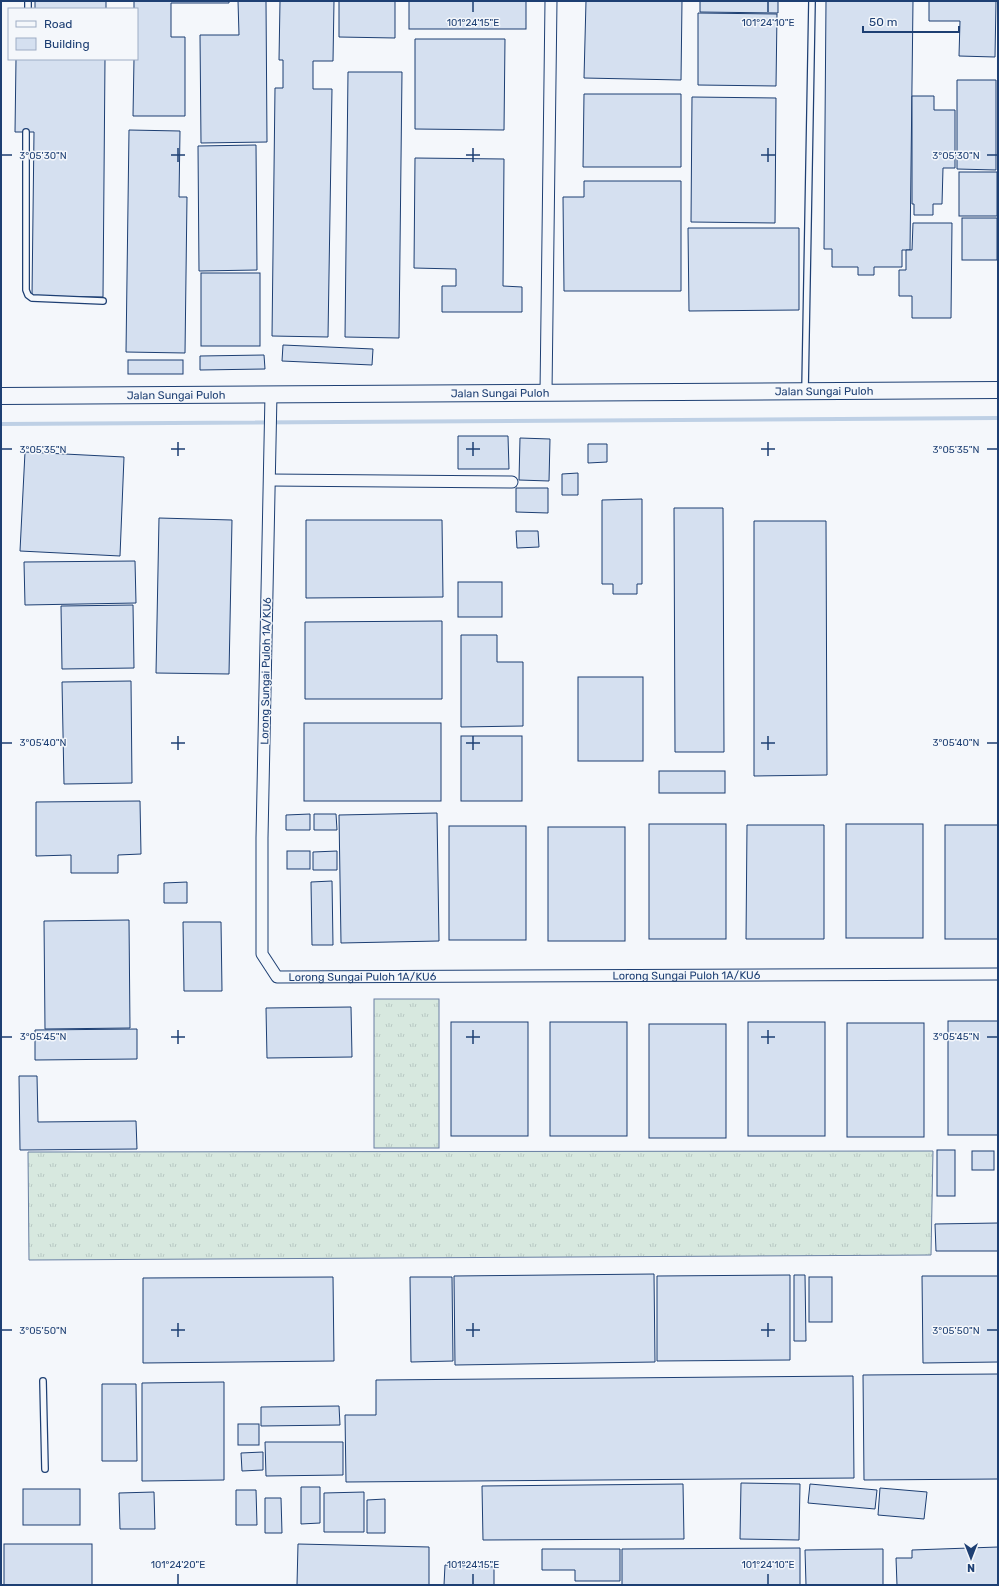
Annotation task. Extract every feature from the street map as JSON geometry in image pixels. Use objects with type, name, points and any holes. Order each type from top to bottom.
[{"type":"street","points":[[546,392],[551,1]]},
{"type":"street","name":"Jalan Sungai Puloh","points":[[1,396],[998,390]]},
{"type":"street","name":"Lorong Sungai Puloh 1A/KU6","points":[[271,394],[262,838],[262,954],[277,977],[998,974]]},
{"type":"street","points":[[270,480],[512,482]]},
{"type":"lane","points":[[805,391],[812,1]]},
{"type":"lane","points":[[26,132],[26,290],[28,295],[32,298],[103,301]]},
{"type":"lane","points":[[43,1381],[45,1468]]},
{"type":"green space","points":[[374,999],[439,999],[439,1148],[374,1148]]},
{"type":"green space","points":[[933,1151],[931,1255],[29,1260],[28,1152]]},
{"type":"building","points":[[35,1],[106,1],[106,8],[35,8]]},
{"type":"building","points":[[134,1],[229,1],[229,3],[171,3],[171,37],[185,37],[185,116],[133,116],[134,60],[138,60],[138,8],[134,8]]},
{"type":"building","points":[[238,1],[266,1],[267,142],[201,143],[200,35],[239,35]]},
{"type":"building","points":[[280,1],[334,1],[333,61],[313,61],[313,89],[332,89],[328,337],[272,336],[275,88],[283,88],[283,60],[279,60]]},
{"type":"building","points":[[339,1],[395,1],[395,38],[339,37]]},
{"type":"building","points":[[409,1],[526,1],[526,29],[409,29]]},
{"type":"building","points":[[586,1],[682,1],[681,80],[584,78]]},
{"type":"building","points":[[700,1],[778,1],[778,13],[700,12]]},
{"type":"building","points":[[826,1],[913,1],[910,250],[902,250],[902,267],[874,267],[874,275],[858,275],[858,267],[832,267],[832,249],[824,249]]},
{"type":"building","points":[[929,1],[996,1],[995,57],[959,56],[960,21],[929,21]]},
{"type":"building","points":[[698,13],[777,14],[776,86],[698,85]]},
{"type":"building","points":[[415,39],[505,39],[504,130],[415,129]]},
{"type":"building","points":[[16,60],[105,60],[103,297],[32,296],[34,132],[15,132]]},
{"type":"building","points":[[348,72],[402,72],[399,338],[345,337]]},
{"type":"building","points":[[957,80],[996,80],[996,170],[957,169]]},
{"type":"building","points":[[584,94],[681,94],[681,167],[583,167]]},
{"type":"building","points":[[912,96],[934,96],[934,110],[955,110],[955,168],[943,168],[942,204],[933,204],[933,215],[914,215],[914,204],[912,204]]},
{"type":"building","points":[[692,97],[776,98],[775,223],[691,222]]},
{"type":"building","points":[[129,130],[180,131],[179,197],[187,197],[185,353],[126,352]]},
{"type":"building","points":[[256,145],[257,270],[199,271],[198,146]]},
{"type":"building","points":[[415,158],[504,159],[503,286],[522,287],[522,312],[442,312],[442,286],[456,286],[456,269],[414,268]]},
{"type":"building","points":[[959,172],[997,172],[997,216],[959,216]]},
{"type":"building","points":[[584,181],[681,181],[681,291],[564,291],[563,197],[584,197]]},
{"type":"building","points":[[962,218],[997,218],[997,260],[962,260]]},
{"type":"building","points":[[913,223],[952,223],[951,318],[912,318],[912,296],[899,296],[899,270],[906,270],[906,250],[912,250]]},
{"type":"building","points":[[688,228],[799,228],[799,310],[689,311]]},
{"type":"building","points":[[201,273],[260,273],[260,346],[201,346]]},
{"type":"building","points":[[283,345],[373,349],[372,365],[282,361]]},
{"type":"building","points":[[264,355],[265,369],[200,370],[200,356]]},
{"type":"building","points":[[128,360],[183,360],[183,374],[128,374]]},
{"type":"building","points":[[458,436],[508,436],[509,469],[458,469]]},
{"type":"building","points":[[520,438],[550,439],[549,481],[519,480]]},
{"type":"building","points":[[588,444],[607,444],[607,462],[588,463]]},
{"type":"building","points":[[25,452],[124,457],[120,556],[20,551]]},
{"type":"building","points":[[578,473],[578,495],[562,495],[562,474]]},
{"type":"building","points":[[516,488],[548,488],[548,513],[516,512]]},
{"type":"building","points":[[642,499],[642,584],[637,584],[637,594],[613,594],[613,584],[602,584],[602,500]]},
{"type":"building","points":[[674,508],[723,508],[724,752],[675,752]]},
{"type":"building","points":[[159,518],[232,520],[229,674],[156,673]]},
{"type":"building","points":[[306,520],[442,520],[443,597],[306,598]]},
{"type":"building","points":[[754,521],[826,521],[827,775],[754,776]]},
{"type":"building","points":[[516,531],[538,531],[539,547],[517,548]]},
{"type":"building","points":[[135,561],[136,603],[25,605],[24,562]]},
{"type":"building","points":[[458,582],[502,582],[502,617],[458,617]]},
{"type":"building","points":[[133,605],[134,668],[62,669],[61,606]]},
{"type":"building","points":[[442,621],[442,699],[305,699],[305,622]]},
{"type":"building","points":[[461,635],[497,635],[497,662],[523,662],[523,726],[461,727]]},
{"type":"building","points":[[578,677],[643,677],[643,761],[578,761]]},
{"type":"building","points":[[131,681],[132,783],[64,784],[62,682]]},
{"type":"building","points":[[304,723],[441,723],[441,801],[304,801]]},
{"type":"building","points":[[461,736],[522,736],[522,801],[461,801]]},
{"type":"building","points":[[659,771],[725,771],[725,793],[659,793]]},
{"type":"building","points":[[140,801],[141,854],[118,855],[118,873],[71,873],[71,855],[36,856],[36,802]]},
{"type":"building","points":[[437,813],[439,941],[341,943],[339,815]]},
{"type":"building","points":[[310,814],[310,830],[286,830],[286,815]]},
{"type":"building","points":[[314,814],[336,814],[337,830],[314,830]]},
{"type":"building","points":[[649,824],[726,824],[726,939],[649,939]]},
{"type":"building","points":[[846,824],[923,824],[923,938],[846,938]]},
{"type":"building","points":[[747,825],[824,825],[824,939],[746,939]]},
{"type":"building","points":[[945,825],[998,825],[998,939],[945,939]]},
{"type":"building","points":[[449,826],[526,826],[526,940],[449,940]]},
{"type":"building","points":[[548,827],[625,827],[625,941],[548,941]]},
{"type":"building","points":[[287,851],[310,851],[310,869],[287,869]]},
{"type":"building","points":[[337,851],[337,870],[313,870],[313,852]]},
{"type":"building","points":[[332,881],[333,945],[312,945],[311,882]]},
{"type":"building","points":[[187,882],[187,903],[164,903],[164,883]]},
{"type":"building","points":[[129,920],[130,1028],[45,1029],[44,921]]},
{"type":"building","points":[[183,922],[221,922],[222,991],[184,991]]},
{"type":"building","points":[[351,1007],[352,1057],[267,1058],[266,1008]]},
{"type":"building","points":[[948,1021],[998,1021],[998,1135],[948,1135]]},
{"type":"building","points":[[451,1022],[528,1022],[528,1136],[451,1136]]},
{"type":"building","points":[[550,1022],[627,1022],[627,1136],[550,1136]]},
{"type":"building","points":[[748,1022],[825,1022],[825,1136],[748,1136]]},
{"type":"building","points":[[847,1023],[924,1023],[924,1137],[847,1137]]},
{"type":"building","points":[[649,1024],[726,1024],[726,1138],[649,1138]]},
{"type":"building","points":[[137,1029],[137,1059],[35,1060],[35,1030]]},
{"type":"building","points":[[19,1076],[37,1076],[38,1122],[136,1121],[137,1149],[20,1150]]},
{"type":"building","points":[[937,1150],[955,1150],[955,1196],[937,1196]]},
{"type":"building","points":[[972,1151],[994,1151],[994,1170],[972,1170]]},
{"type":"building","points":[[998,1223],[998,1251],[936,1251],[935,1224]]},
{"type":"building","points":[[654,1274],[655,1362],[455,1365],[454,1276]]},
{"type":"building","points":[[790,1275],[790,1360],[657,1361],[657,1276]]},
{"type":"building","points":[[794,1275],[805,1275],[806,1341],[794,1341]]},
{"type":"building","points":[[922,1276],[998,1276],[998,1362],[923,1363]]},
{"type":"building","points":[[333,1277],[334,1361],[143,1363],[143,1278]]},
{"type":"building","points":[[410,1277],[452,1277],[453,1361],[411,1362]]},
{"type":"building","points":[[809,1277],[832,1277],[832,1322],[809,1322]]},
{"type":"building","points":[[998,1374],[998,1479],[864,1480],[863,1375]]},
{"type":"building","points":[[853,1376],[854,1478],[346,1482],[345,1415],[376,1415],[376,1380]]},
{"type":"building","points":[[224,1382],[224,1480],[142,1481],[142,1383]]},
{"type":"building","points":[[102,1384],[136,1384],[137,1461],[102,1461]]},
{"type":"building","points":[[339,1406],[340,1425],[261,1426],[261,1407]]},
{"type":"building","points":[[238,1424],[259,1424],[259,1445],[238,1445]]},
{"type":"building","points":[[265,1442],[343,1442],[343,1475],[266,1476]]},
{"type":"building","points":[[263,1452],[263,1470],[242,1471],[241,1453]]},
{"type":"building","points":[[741,1483],[800,1484],[799,1540],[740,1539]]},
{"type":"building","points":[[683,1484],[684,1539],[483,1540],[482,1486]]},
{"type":"building","points":[[810,1484],[877,1490],[875,1509],[808,1503]]},
{"type":"building","points":[[301,1487],[320,1487],[320,1523],[301,1524]]},
{"type":"building","points":[[880,1488],[927,1492],[924,1519],[878,1515]]},
{"type":"building","points":[[23,1489],[80,1489],[80,1525],[23,1525]]},
{"type":"building","points":[[236,1490],[256,1490],[257,1525],[236,1525]]},
{"type":"building","points":[[154,1492],[155,1529],[120,1529],[119,1493]]},
{"type":"building","points":[[364,1492],[364,1532],[324,1532],[324,1493]]},
{"type":"building","points":[[265,1498],[281,1498],[282,1533],[265,1533]]},
{"type":"building","points":[[385,1499],[385,1533],[367,1533],[367,1500]]},
{"type":"building","points":[[4,1544],[92,1544],[92,1585],[4,1585]]},
{"type":"building","points":[[298,1544],[429,1547],[429,1585],[297,1585]]},
{"type":"building","points":[[998,1547],[998,1585],[897,1585],[896,1558],[912,1558],[912,1550]]},
{"type":"building","points":[[800,1548],[800,1585],[622,1585],[622,1549]]},
{"type":"building","points":[[542,1549],[620,1549],[620,1581],[575,1581],[575,1570],[542,1570]]},
{"type":"building","points":[[883,1549],[883,1585],[806,1585],[805,1550]]},
{"type":"building","points":[[445,1565],[494,1567],[494,1585],[444,1585]]},
{"type":"waterway","points":[[1,424],[998,418]]}]
